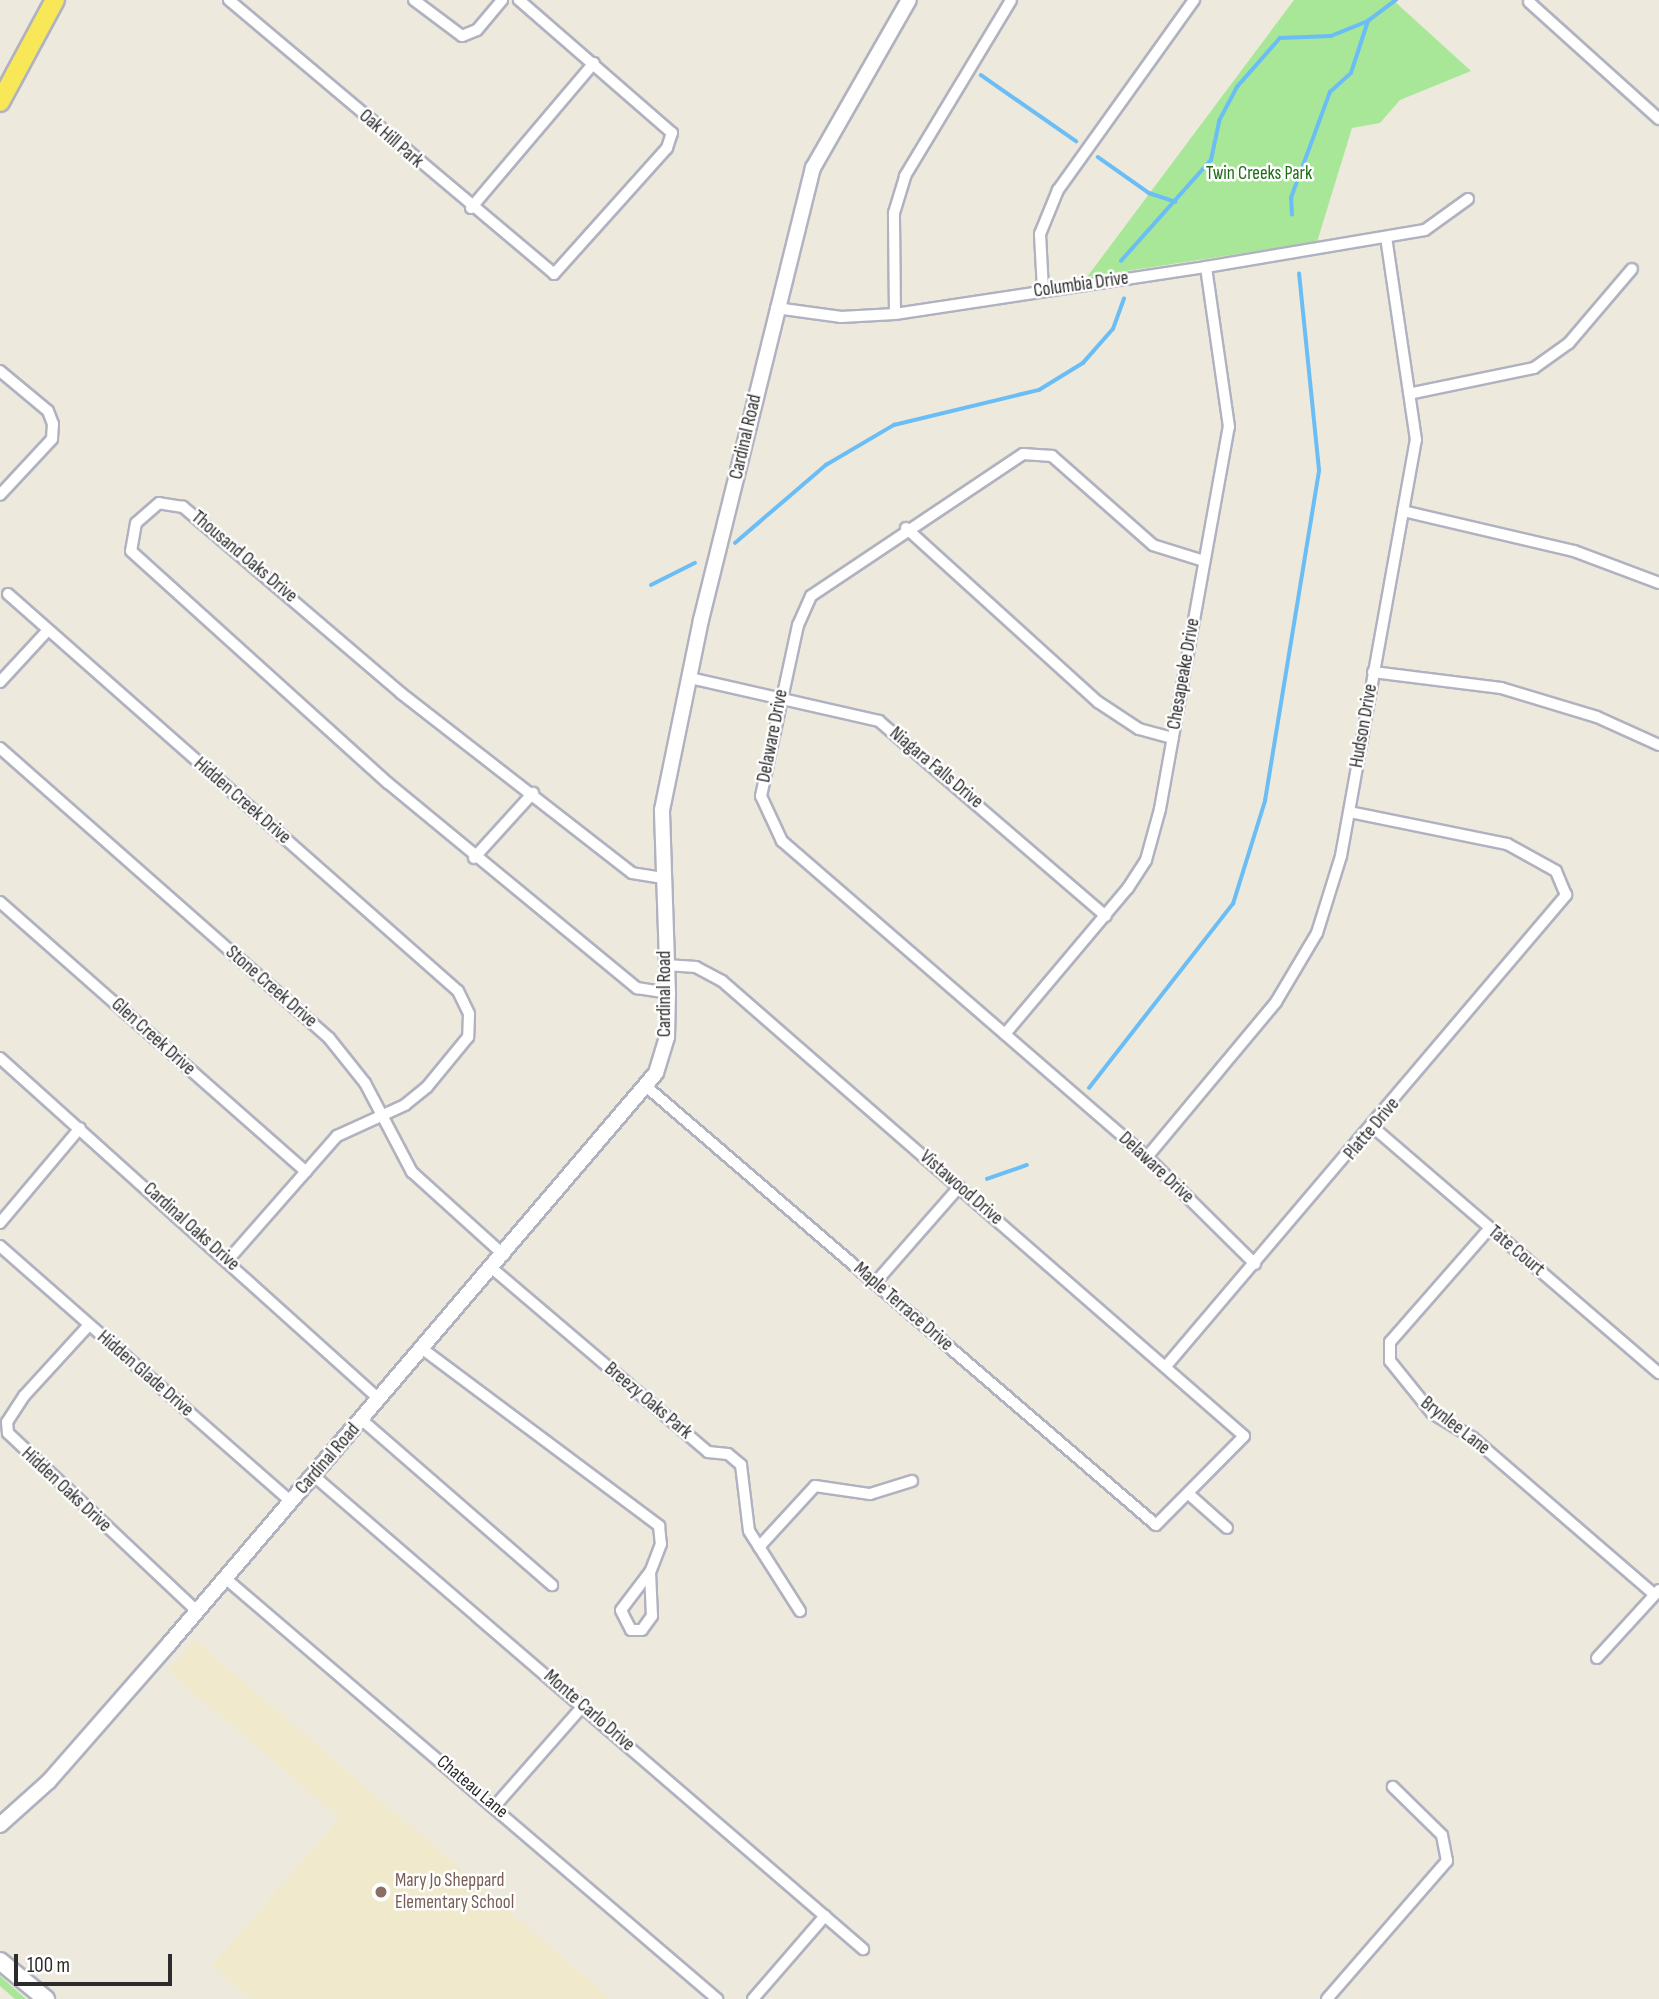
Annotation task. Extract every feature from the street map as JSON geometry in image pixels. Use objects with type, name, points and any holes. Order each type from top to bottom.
[{"type":"main road","points":[[0,102],[55,0]]},
{"type":"main road","points":[[0,1961],[46,1999]]},
{"type":"street","name":"Oak Hill Park","points":[[229,0],[243,4],[471,208],[554,274],[667,148],[672,133],[594,63]]},
{"type":"street","points":[[414,0],[462,36],[477,30],[502,0]]},
{"type":"street","points":[[471,208],[594,63],[519,0]]},
{"type":"street","name":"Cardinal Road","points":[[0,1825],[49,1781],[648,1088],[664,1055],[668,993],[662,810],[776,308],[813,168],[909,0]]},
{"type":"street","points":[[895,314],[894,213],[905,176],[1011,0]]},
{"type":"street","points":[[1043,290],[1040,234],[1058,190],[1194,0]]},
{"type":"street","points":[[1529,2],[1659,119]]},
{"type":"street","name":"Columbia Drive","points":[[776,308],[841,317],[895,314],[1386,239],[1444,222],[1468,199]]},
{"type":"street","name":"Hudson Drive","points":[[1147,1157],[1298,968],[1331,896],[1350,812],[1416,440],[1413,393],[1386,239]]},
{"type":"street","name":"Chesapeake Drive","points":[[1005,1034],[1106,916],[1146,860],[1173,738],[1229,427],[1206,267]]},
{"type":"street","points":[[1413,393],[1534,368],[1555,356],[1632,269]]},
{"type":"street","points":[[0,371],[48,411],[53,425],[52,439],[0,495]]},
{"type":"street","name":"Delaware Drive","points":[[1205,561],[1153,545],[1040,451],[1023,454],[906,528],[811,596],[781,698],[761,796],[775,831],[1147,1157],[1255,1264]]},
{"type":"street","name":"Thousand Oaks Drive","points":[[663,878],[640,878],[401,693],[183,507],[159,503],[147,508],[136,523],[131,551],[474,858],[637,988],[668,993]]},
{"type":"street","points":[[1403,511],[1574,551],[1659,583]]},
{"type":"street","points":[[906,528],[1098,702],[1139,729],[1173,738]]},
{"type":"street","name":"Hidden Creek Drive","points":[[8,594],[458,991],[469,1014],[468,1037],[427,1087],[380,1115]]},
{"type":"street","points":[[0,682],[47,631]]},
{"type":"street","points":[[1373,672],[1501,688],[1597,717],[1659,745]]},
{"type":"street","name":"Niagara Falls Drive","points":[[690,678],[880,721],[1106,916]]},
{"type":"street","name":"Stone Creek Drive","points":[[0,748],[329,1038],[365,1083],[412,1172],[504,1255]]},
{"type":"street","points":[[474,858],[533,793]]},
{"type":"street","name":"Platte Drive","points":[[1167,1365],[1374,1128],[1567,887],[1556,871],[1507,844],[1350,812]]},
{"type":"street","name":"Glen Creek Drive","points":[[0,902],[306,1172]]},
{"type":"street","name":"Vistawood Drive","points":[[666,965],[696,967],[722,981],[1244,1434],[1191,1496]]},
{"type":"street","name":"Cardinal Oaks Drive","points":[[0,1058],[228,1260],[379,1399]]},
{"type":"street","name":"Maple Terrace Drive","points":[[648,1088],[1158,1525],[1191,1496]]},
{"type":"street","points":[[228,1260],[337,1136],[380,1115]]},
{"type":"street","points":[[0,1223],[80,1128]]},
{"type":"street","name":"Tate Court","points":[[1374,1128],[1659,1373]]},
{"type":"street","points":[[875,1283],[959,1186]]},
{"type":"street","name":"Brynlee Lane","points":[[1489,1229],[1390,1342],[1390,1360],[1432,1413],[1473,1438],[1657,1592]]},
{"type":"street","name":"Hidden Glade Drive","points":[[0,1246],[291,1502]]},
{"type":"street","name":"Breezy Oaks Park","points":[[493,1269],[708,1452],[727,1454],[741,1465],[745,1517],[759,1548],[800,1611]]},
{"type":"street","name":"Hidden Oaks Drive","points":[[89,1325],[17,1405],[8,1433],[197,1611]]},
{"type":"street","points":[[424,1350],[659,1526],[661,1544],[650,1572],[621,1610],[631,1630],[642,1630],[652,1616],[650,1572]]},
{"type":"street","points":[[362,1420],[552,1585]]},
{"type":"street","name":"Monte Carlo Drive","points":[[314,1476],[863,1949]]},
{"type":"street","points":[[759,1548],[815,1486],[870,1494],[912,1481]]},
{"type":"street","points":[[1191,1496],[1227,1528]]},
{"type":"street","name":"Chateau Lane","points":[[225,1578],[495,1806],[717,1999]]},
{"type":"street","points":[[1597,1658],[1657,1592]]},
{"type":"street","points":[[495,1806],[583,1706]]},
{"type":"street","points":[[1327,1999],[1447,1861],[1442,1835],[1393,1787]]},
{"type":"street","points":[[753,1999],[825,1916]]},
{"type":"shaded area","name":"Mary Jo Sheppard Elementary School","points":[[195,1640],[611,1999],[249,1999],[212,1965],[340,1818],[168,1671]]},
{"type":"green space","name":"Twin Creeks Park","points":[[1294,0],[1393,0],[1471,71],[1400,100],[1380,123],[1352,128],[1317,242],[1087,277]]},
{"type":"green space","points":[[0,1976],[26,1999],[15,1999],[0,1986]]},
{"type":"waterway","points":[[1121,261],[1211,160],[1219,121],[1237,87],[1280,38],[1331,36],[1368,21],[1396,0]]},
{"type":"waterway","points":[[1292,215],[1291,198],[1330,92],[1351,73],[1368,21]]},
{"type":"waterway","points":[[981,75],[1076,141]]},
{"type":"waterway","points":[[1098,157],[1149,193],[1176,202]]},
{"type":"waterway","points":[[1089,1088],[1233,904],[1265,801],[1319,470],[1299,274]]},
{"type":"waterway","points":[[735,543],[826,465],[894,425],[1039,390],[1083,363],[1113,329],[1124,299]]},
{"type":"waterway","points":[[651,585],[695,563]]},
{"type":"waterway","points":[[987,1179],[1027,1165]]},
{"type":"place","name":"Mary Jo Sheppard Elementary School","points":[[381,1892]]}]
